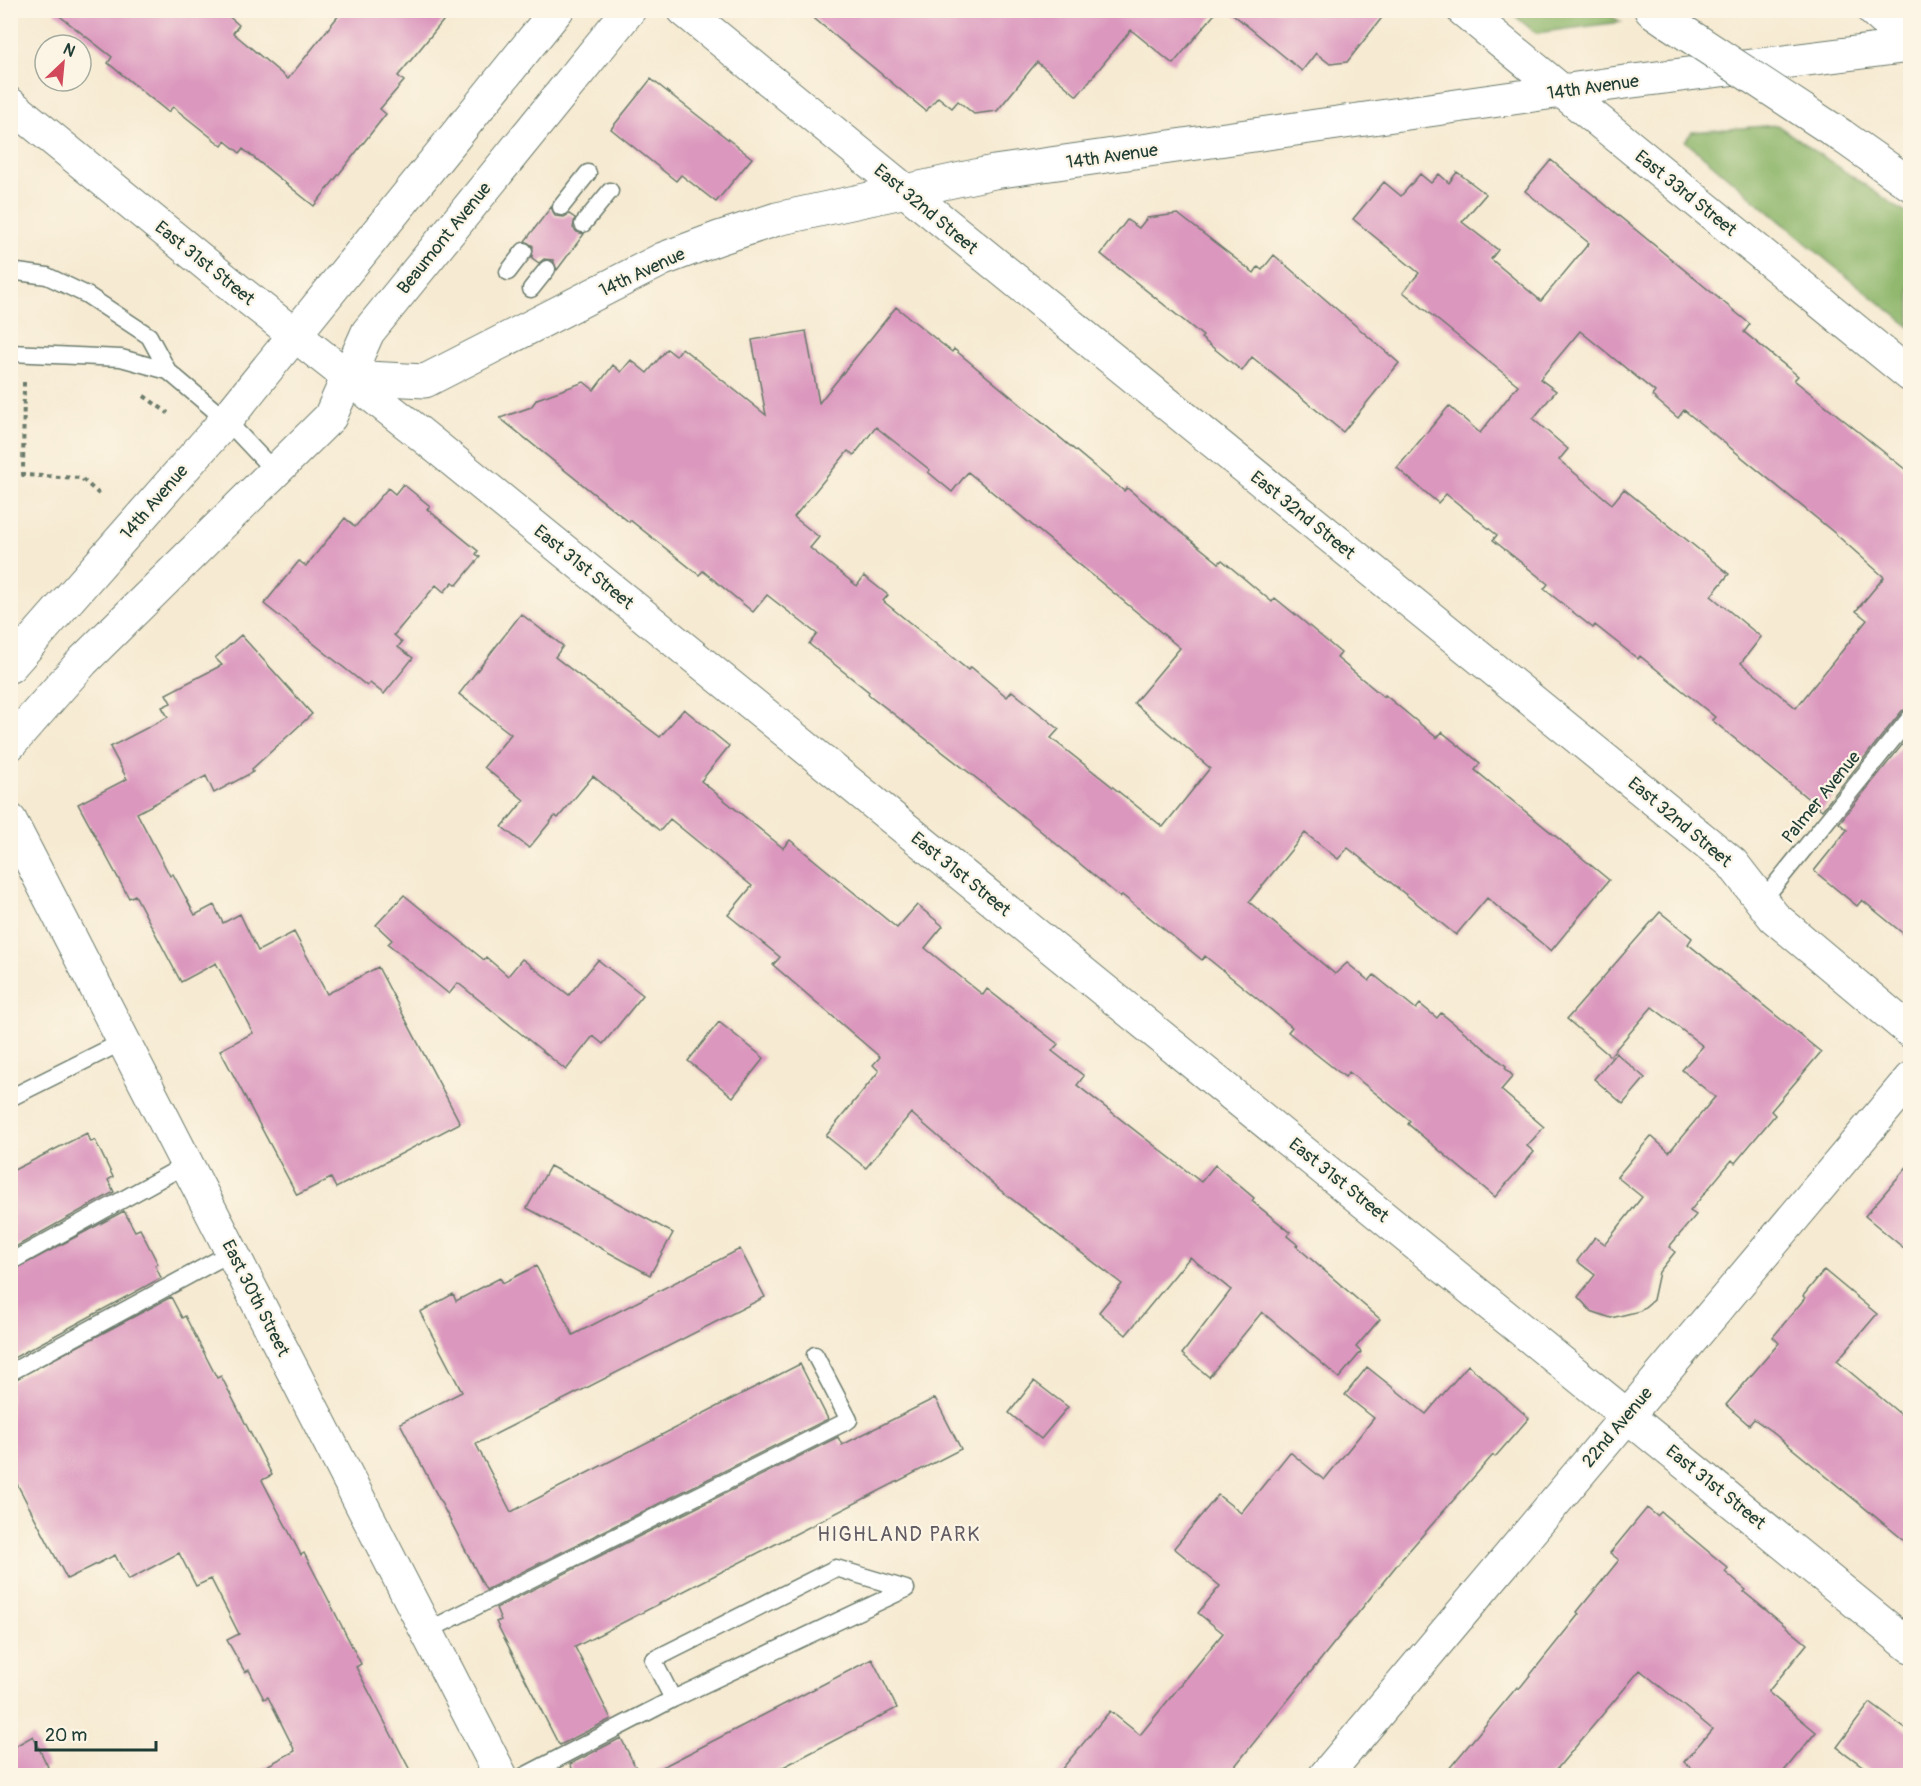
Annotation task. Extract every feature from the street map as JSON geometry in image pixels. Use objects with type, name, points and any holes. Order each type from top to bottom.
[{"type":"main road","points":[[294,335],[558,10]]},
{"type":"main road","name":"Beaumont Avenue","points":[[275,472],[330,417],[368,332],[629,10]]},
{"type":"main road","name":"East 32nd Street","points":[[684,10],[1732,862],[1774,918],[1911,1031]]},
{"type":"main road","name":"East 33rd Street","points":[[1462,10],[1911,375]]},
{"type":"main road","points":[[1873,10],[1911,44]]},
{"type":"main road","points":[[1660,17],[1911,184]]},
{"type":"main road","name":"14th Avenue","points":[[348,377],[425,381],[632,275],[691,248],[777,219],[908,193],[994,172],[1911,44]]},
{"type":"main road","name":"East 31st Street","points":[[10,104],[1911,1646]]},
{"type":"main road","name":"14th Avenue","points":[[10,666],[226,420],[294,335]]},
{"type":"main road","points":[[10,744],[83,661],[275,472]]},
{"type":"main road","name":"East 30th Street","points":[[10,820],[501,1776]]},
{"type":"main road","name":"22nd Avenue","points":[[1325,1776],[1911,1079]]},
{"type":"lane","points":[[561,207],[588,173]]},
{"type":"lane","points":[[583,224],[610,190]]},
{"type":"lane","points":[[508,272],[524,251]]},
{"type":"lane","points":[[531,289],[547,269]]},
{"type":"lane","points":[[10,271],[47,276],[87,295],[148,336],[168,371],[226,420],[275,472]]},
{"type":"lane","points":[[10,353],[121,358],[168,371]]},
{"type":"lane","name":"Palmer Avenue","points":[[1762,901],[1911,717]]},
{"type":"lane","points":[[10,1098],[124,1041]]},
{"type":"lane","points":[[10,1262],[187,1164]]},
{"type":"lane","points":[[11,1372],[232,1252]]},
{"type":"lane","points":[[427,1631],[849,1420],[814,1355]]},
{"type":"lane","points":[[524,1776],[673,1699],[906,1589],[836,1568],[653,1660],[673,1699]]},
{"type":"path","points":[[23,390],[23,476],[81,478],[99,494]]},
{"type":"green space","points":[[1509,11],[1603,11],[1621,22],[1536,33]]},
{"type":"green space","points":[[1777,125],[1910,216],[1910,327],[1685,141],[1692,132]]},
{"type":"building","points":[[52,10],[221,10],[239,25],[233,33],[288,79],[343,10],[452,10],[398,76],[404,81],[380,109],[386,114],[314,206],[243,149],[240,153],[225,141],[222,146],[173,107],[168,112],[108,63],[112,57],[93,42],[93,33],[81,33]]},
{"type":"building","points":[[804,10],[1218,10],[1173,64],[1131,30],[1077,96],[1037,62],[997,111],[974,114],[958,101],[952,108],[938,97],[926,111]]},
{"type":"building","points":[[1228,10],[1388,10],[1347,62],[1330,64],[1316,53],[1302,71]]},
{"type":"building","points":[[651,79],[752,158],[716,202],[681,175],[676,181],[611,129]]},
{"type":"building","points":[[1551,160],[1750,324],[1744,332],[1798,376],[1794,380],[1911,474],[1911,708],[1902,711],[1822,810],[1712,720],[1715,717],[1640,656],[1638,659],[1595,625],[1593,628],[1544,589],[1548,584],[1493,540],[1497,535],[1446,494],[1438,503],[1397,468],[1449,406],[1480,433],[1518,385],[1403,292],[1419,273],[1353,219],[1384,182],[1401,196],[1420,174],[1431,183],[1439,174],[1449,183],[1457,172],[1486,194],[1462,222],[1498,250],[1491,259],[1541,301],[1589,243],[1525,191]],"holes":[[[1580,331],[1655,392],[1652,396],[1678,418],[1684,410],[1831,530],[1884,577],[1856,611],[1867,620],[1796,708],[1741,663],[1761,637],[1711,596],[1729,574],[1624,489],[1612,504],[1559,460],[1568,449],[1533,419],[1556,391],[1540,379]]]},
{"type":"building","points":[[551,207],[555,216],[564,217],[569,214],[575,218],[573,228],[584,234],[557,270],[553,260],[544,259],[539,263],[532,258],[533,246],[525,241]]},
{"type":"building","points":[[1178,214],[1254,273],[1258,267],[1262,270],[1274,255],[1399,363],[1343,432],[1252,357],[1242,371],[1201,338],[1203,336],[1101,254],[1127,220],[1139,228],[1147,218]]},
{"type":"building","points":[[896,307],[952,352],[954,349],[1124,491],[1127,488],[1219,563],[1222,560],[1272,602],[1275,598],[1341,653],[1337,658],[1384,697],[1385,695],[1437,738],[1442,732],[1480,763],[1475,770],[1609,880],[1551,951],[1487,898],[1456,935],[1348,848],[1338,859],[1305,833],[1249,902],[1335,974],[1347,963],[1369,981],[1374,975],[1416,1009],[1420,1004],[1437,1018],[1441,1013],[1506,1066],[1505,1068],[1513,1076],[1501,1090],[1544,1127],[1527,1146],[1534,1152],[1495,1197],[1408,1124],[1410,1121],[1349,1072],[1345,1077],[1288,1032],[1292,1027],[1205,956],[1202,960],[1122,895],[1120,897],[989,788],[868,694],[869,692],[809,644],[817,634],[767,595],[753,612],[703,571],[699,575],[630,520],[629,522],[500,418],[531,407],[537,399],[584,382],[594,390],[613,365],[621,372],[631,360],[647,373],[667,349],[676,356],[682,348],[766,415],[752,340],[806,331],[819,403]],"holes":[[[876,427],[930,470],[928,472],[952,492],[968,472],[1180,648],[1134,703],[1210,768],[1163,827],[1051,738],[1059,729],[1012,691],[1007,697],[971,667],[968,670],[883,601],[888,595],[864,576],[857,586],[810,548],[819,537],[794,517],[848,451],[854,455]]]},
{"type":"building","points":[[403,484],[430,506],[427,509],[478,551],[476,554],[480,557],[457,585],[453,582],[444,592],[436,585],[394,635],[402,642],[398,647],[413,658],[384,694],[370,683],[367,686],[264,604],[299,561],[306,566],[345,518],[355,527],[388,488],[395,494]]},
{"type":"building","points":[[521,614],[563,646],[555,657],[660,737],[684,709],[729,746],[701,781],[783,848],[790,840],[897,928],[917,905],[943,926],[925,948],[983,995],[987,989],[1058,1044],[1052,1051],[1084,1076],[1077,1085],[1201,1182],[1215,1165],[1254,1198],[1252,1201],[1290,1232],[1287,1236],[1298,1245],[1296,1246],[1380,1319],[1356,1347],[1361,1352],[1339,1378],[1262,1312],[1209,1377],[1182,1354],[1231,1290],[1190,1257],[1126,1335],[1099,1312],[1122,1284],[1000,1190],[911,1113],[866,1168],[826,1136],[879,1071],[873,1065],[880,1057],[773,965],[780,957],[728,915],[752,886],[670,819],[660,831],[593,776],[558,818],[555,816],[529,848],[502,827],[524,800],[484,767],[511,734],[459,694]]},
{"type":"building","points":[[241,635],[312,714],[252,769],[253,772],[214,793],[206,776],[137,813],[170,876],[173,874],[195,915],[214,905],[223,923],[240,914],[258,951],[294,932],[327,994],[378,967],[460,1123],[336,1188],[331,1178],[297,1195],[220,1050],[253,1033],[216,963],[181,982],[135,895],[129,898],[78,804],[127,779],[110,747],[168,717],[162,707],[171,703],[166,694],[222,665],[215,658]]},
{"type":"building","points":[[1911,734],[1911,940],[1862,900],[1857,906],[1814,871],[1847,830],[1839,823]]},
{"type":"building","points":[[404,895],[484,960],[486,957],[508,976],[522,959],[569,995],[598,960],[643,995],[603,1044],[593,1036],[566,1070],[458,983],[449,994],[388,944],[392,940],[376,925]]},
{"type":"building","points":[[1660,912],[1692,938],[1688,944],[1821,1052],[1771,1111],[1775,1115],[1735,1163],[1732,1160],[1690,1211],[1696,1215],[1669,1247],[1675,1252],[1659,1272],[1653,1300],[1640,1311],[1611,1318],[1591,1311],[1578,1297],[1595,1275],[1577,1261],[1595,1237],[1605,1244],[1642,1197],[1617,1177],[1651,1136],[1669,1152],[1715,1097],[1682,1070],[1703,1046],[1652,1007],[1610,1056],[1567,1019]]},
{"type":"building","points":[[719,1022],[764,1058],[733,1097],[688,1061]]},
{"type":"building","points":[[1616,1053],[1645,1078],[1623,1104],[1594,1079]]},
{"type":"building","points":[[87,1133],[91,1142],[95,1140],[113,1177],[108,1180],[114,1192],[10,1250],[10,1172]]},
{"type":"building","points":[[1911,1162],[1911,1254],[1865,1216]]},
{"type":"building","points":[[550,1166],[673,1233],[650,1275],[527,1208]]},
{"type":"building","points":[[124,1211],[135,1231],[140,1229],[158,1264],[155,1265],[161,1278],[10,1360],[10,1272]]},
{"type":"building","points":[[740,1249],[765,1297],[476,1444],[511,1512],[800,1364],[828,1419],[486,1590],[400,1423],[462,1392],[420,1312],[453,1294],[456,1301],[500,1278],[503,1283],[536,1266],[573,1335]]},
{"type":"building","points":[[1824,1270],[1877,1314],[1837,1361],[1911,1423],[1911,1546],[1771,1431],[1754,1419],[1749,1425],[1726,1405],[1779,1343],[1773,1337],[1805,1298],[1803,1296]]},
{"type":"building","points":[[171,1297],[182,1318],[185,1316],[217,1378],[221,1376],[272,1475],[262,1480],[301,1555],[304,1553],[327,1597],[361,1664],[356,1667],[413,1776],[248,1776],[295,1751],[268,1697],[264,1699],[249,1670],[245,1672],[227,1640],[239,1634],[211,1579],[196,1586],[179,1553],[128,1580],[115,1555],[67,1579],[16,1482],[10,1482],[10,1382]]},
{"type":"building","points":[[1468,1365],[1529,1418],[1495,1457],[1493,1455],[1400,1561],[1227,1776],[1056,1776],[1110,1711],[1140,1735],[1223,1633],[1198,1613],[1220,1586],[1174,1548],[1218,1495],[1241,1513],[1290,1452],[1324,1480],[1374,1418],[1345,1395],[1367,1367],[1426,1414]]},
{"type":"building","points":[[1034,1381],[1068,1407],[1041,1439],[1009,1413]]},
{"type":"building","points":[[935,1398],[961,1449],[575,1647],[611,1719],[560,1745],[558,1743],[496,1622],[501,1620],[496,1608],[838,1437],[842,1445]]},
{"type":"building","points":[[1647,1508],[1657,1516],[1661,1512],[1728,1568],[1725,1572],[1746,1590],[1744,1592],[1807,1644],[1768,1692],[1816,1732],[1780,1776],[1700,1776],[1684,1762],[1712,1729],[1640,1670],[1551,1776],[1443,1776],[1517,1687],[1519,1689],[1579,1614],[1577,1612],[1619,1560],[1610,1553]]},
{"type":"building","points":[[872,1659],[897,1708],[766,1776],[645,1776]]},
{"type":"building","points":[[1870,1703],[1911,1733],[1911,1776],[1876,1776],[1837,1747]]},
{"type":"building","points":[[33,1736],[48,1767],[30,1776],[10,1776],[10,1749]]},
{"type":"building","points":[[621,1738],[640,1776],[576,1776],[570,1764]]},
{"type":"district","name":"HIGHLAND PARK","points":[[899,1534]]}]
